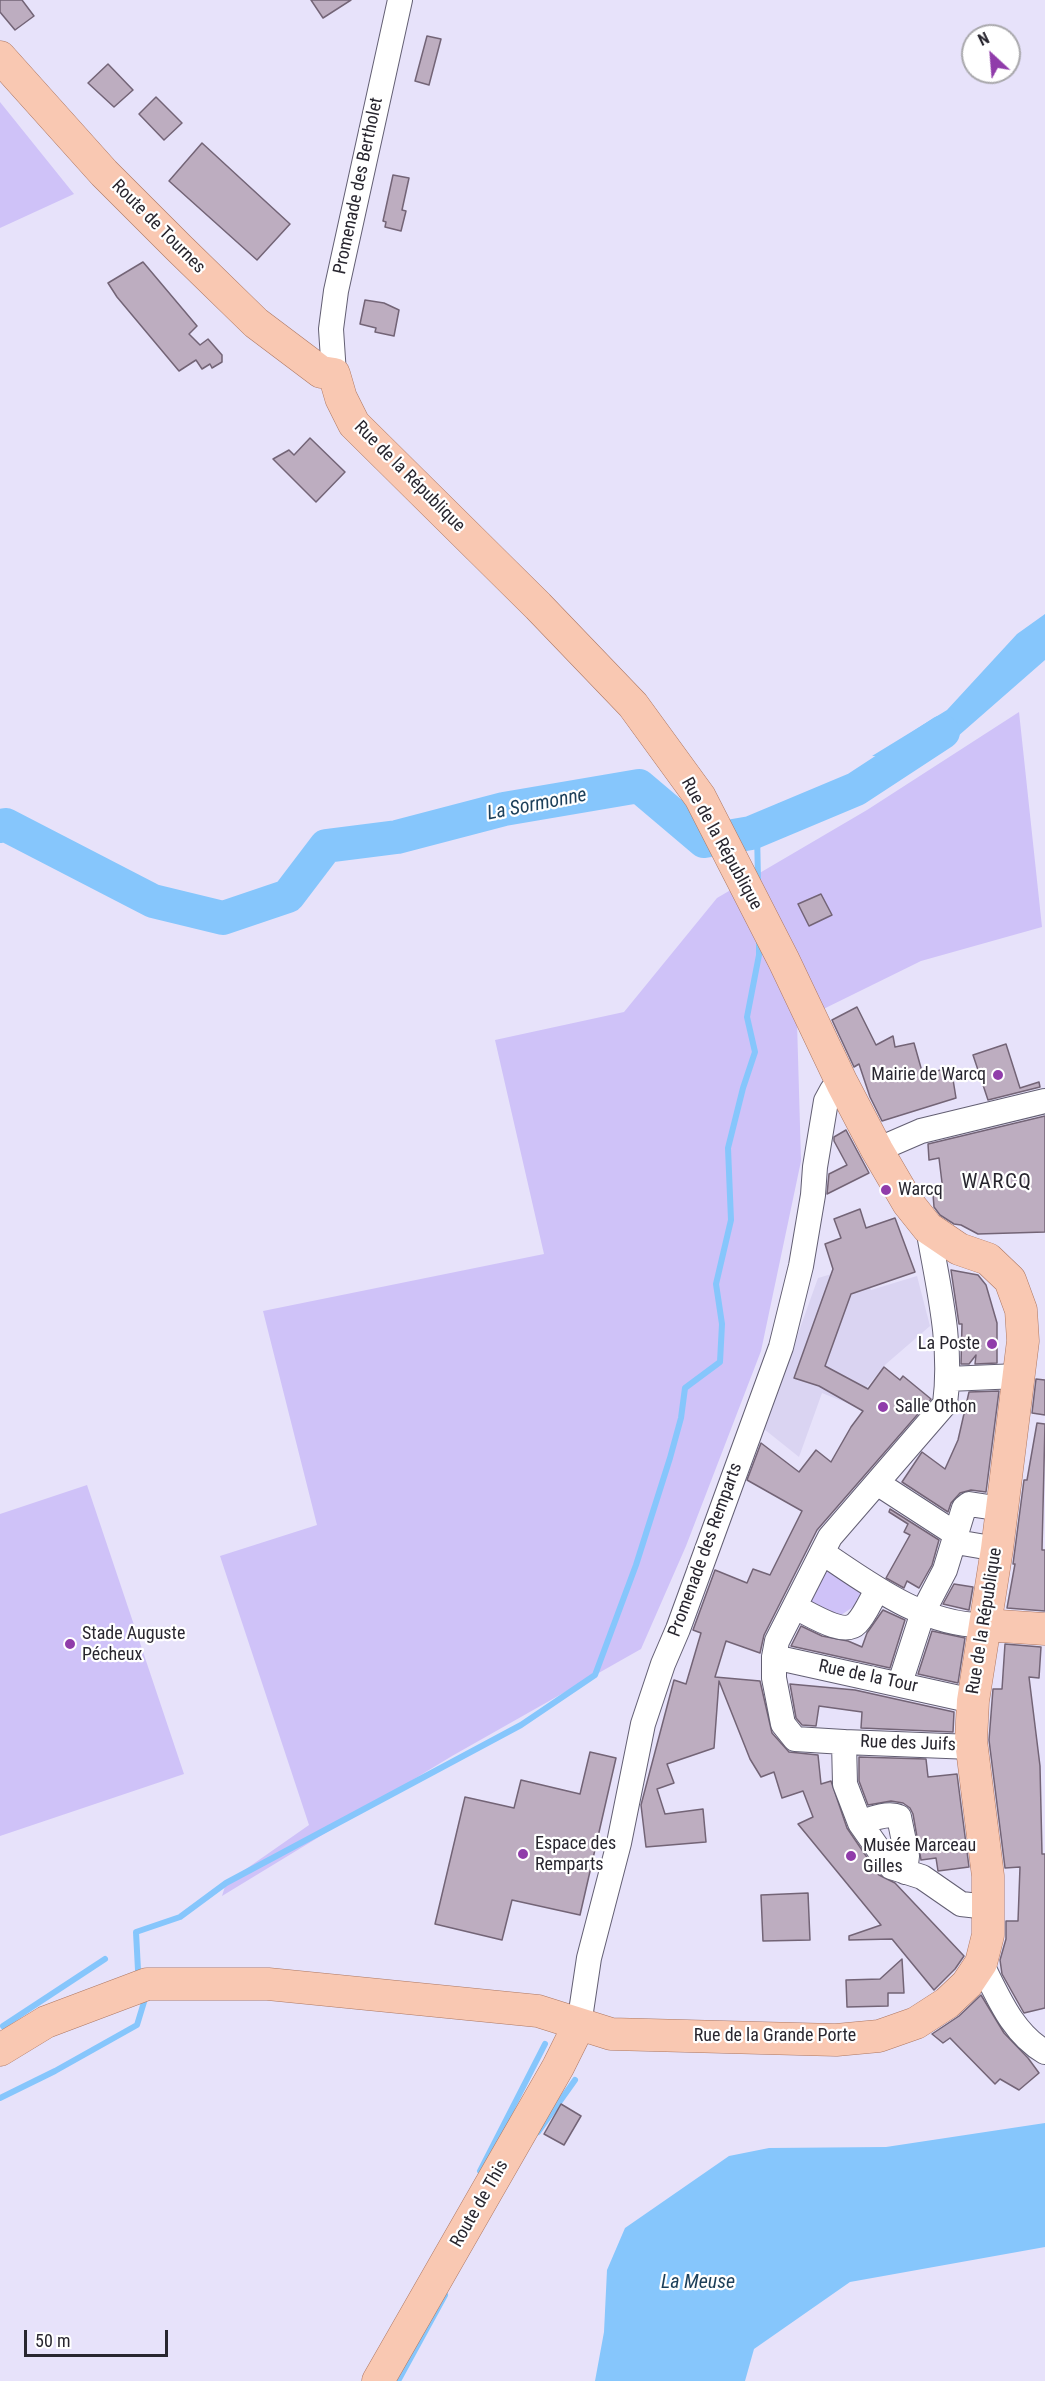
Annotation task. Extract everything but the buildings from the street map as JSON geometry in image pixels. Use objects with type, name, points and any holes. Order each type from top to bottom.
[{"type":"main road","name":"Route de Tournes","points":[[0,57],[104,172],[256,323],[321,372],[334,374]]},
{"type":"main road","name":"Rue de la République","points":[[334,374],[341,398],[354,424],[538,606],[633,705],[700,797],[784,961],[842,1083],[908,1203],[928,1228],[959,1249],[988,1259],[1010,1280],[1021,1310],[1023,1341],[997,1549],[973,1701],[972,1747],[986,1866],[988,1907],[988,1935],[981,1963]]},
{"type":"main road","points":[[985,1625],[1045,1629]]},
{"type":"main road","name":"Rue de la Grande Porte","points":[[0,2050],[46,2022],[147,1984],[268,1984],[538,2011],[611,2034],[836,2040],[879,2036],[916,2023],[947,2003],[967,1984],[981,1963]]},
{"type":"main road","name":"Route de This","points":[[378,2381],[558,2067],[579,2025]]},
{"type":"street","name":"Promenade des Bertholet","points":[[334,374],[331,329],[336,291],[398,2]]},
{"type":"street","name":"Promenade des Remparts","points":[[579,2025],[589,1958],[619,1843],[643,1724],[663,1664],[678,1629],[781,1347],[802,1256],[826,1101],[832,1089],[842,1083]]},
{"type":"street","points":[[877,1150],[921,1131],[1045,1101]]},
{"type":"street","points":[[775,1652],[830,1537],[945,1404],[948,1379],[947,1334],[928,1228]]},
{"type":"street","points":[[948,1379],[1018,1376]]},
{"type":"street","points":[[877,1483],[951,1531],[962,1543],[997,1549]]},
{"type":"street","points":[[900,1683],[923,1612],[945,1570],[957,1537],[964,1508],[969,1504],[1002,1509]]},
{"type":"street","points":[[823,1553],[877,1590],[923,1612],[967,1625],[985,1625]]},
{"type":"street","points":[[795,1607],[840,1628],[850,1628],[858,1623],[877,1590]]},
{"type":"street","name":"Rue de la Tour","points":[[775,1652],[973,1701]]},
{"type":"street","name":"Rue des Juifs","points":[[775,1652],[774,1677],[783,1724],[795,1738],[972,1747]]},
{"type":"street","points":[[844,1742],[845,1784],[860,1823],[876,1849],[891,1867],[922,1877],[961,1904],[988,1907]]},
{"type":"street","points":[[860,1823],[872,1818],[894,1815],[899,1817],[908,1856],[905,1872]]},
{"type":"street","points":[[981,1963],[1012,2023],[1032,2045],[1045,2052]]},
{"type":"shaded area","points":[[0,102],[74,194],[0,228]]},
{"type":"shaded area","points":[[1019,712],[1042,927],[921,961],[797,1022],[801,1161],[761,1351],[686,1546],[641,1649],[452,1756],[222,1896],[226,1883],[309,1825],[220,1556],[317,1525],[263,1311],[544,1254],[495,1040],[624,1012],[717,898],[867,810]]},
{"type":"shaded area","points":[[849,1269],[864,1271],[871,1290],[917,1276],[930,1326],[886,1364],[852,1405],[822,1393],[799,1457],[764,1429],[818,1278]]},
{"type":"shaded area","name":"Stade Auguste Pécheux","points":[[87,1485],[184,1774],[0,1836],[0,1514]]},
{"type":"shaded area","points":[[832,1569],[863,1593],[859,1603],[838,1617],[811,1603],[809,1596],[823,1572]]},
{"type":"water","points":[[1045,614],[1045,660],[933,758],[872,756],[947,710],[1017,634]]},
{"type":"water","name":"La Meuse","points":[[1045,2123],[1045,2247],[850,2282],[754,2349],[745,2381],[595,2381],[604,2332],[607,2270],[625,2228],[729,2156],[769,2148],[886,2147]]},
{"type":"waterway","name":"La Sormonne","points":[[0,826],[6,825],[153,901],[223,918],[288,896],[326,846],[397,837],[504,809],[639,786],[704,841],[751,833],[856,789],[943,732]]},
{"type":"waterway","points":[[757,831],[758,881]]},
{"type":"waterway","points":[[138,1970],[136,1932],[180,1917],[226,1883],[521,1725],[595,1675],[636,1565],[670,1458],[681,1418],[685,1388],[720,1362],[722,1324],[716,1284],[731,1220],[728,1148],[743,1088],[755,1052],[747,1017],[759,955],[759,939]]},
{"type":"waterway","points":[[3,2026],[105,1959]]},
{"type":"waterway","points":[[0,2098],[55,2071],[137,2025],[144,2002]]},
{"type":"waterway","points":[[480,2171],[545,2044]]},
{"type":"waterway","points":[[538,2132],[575,2080]]},
{"type":"waterway","points":[[398,2381],[445,2295]]},
{"type":"place","name":"Mairie de Warcq","points":[[998,1075]]},
{"type":"place","name":"Warcq","points":[[886,1190]]},
{"type":"place","name":"La Poste","points":[[992,1344]]},
{"type":"place","name":"Salle Othon","points":[[883,1407]]},
{"type":"place","name":"Stade Auguste Pécheux","points":[[70,1644]]},
{"type":"place","name":"Espace des Remparts","points":[[523,1854]]},
{"type":"place","name":"Musée Marceau Gilles","points":[[851,1856]]},
{"type":"district","name":"WARCQ","points":[[997,1183]]}]
